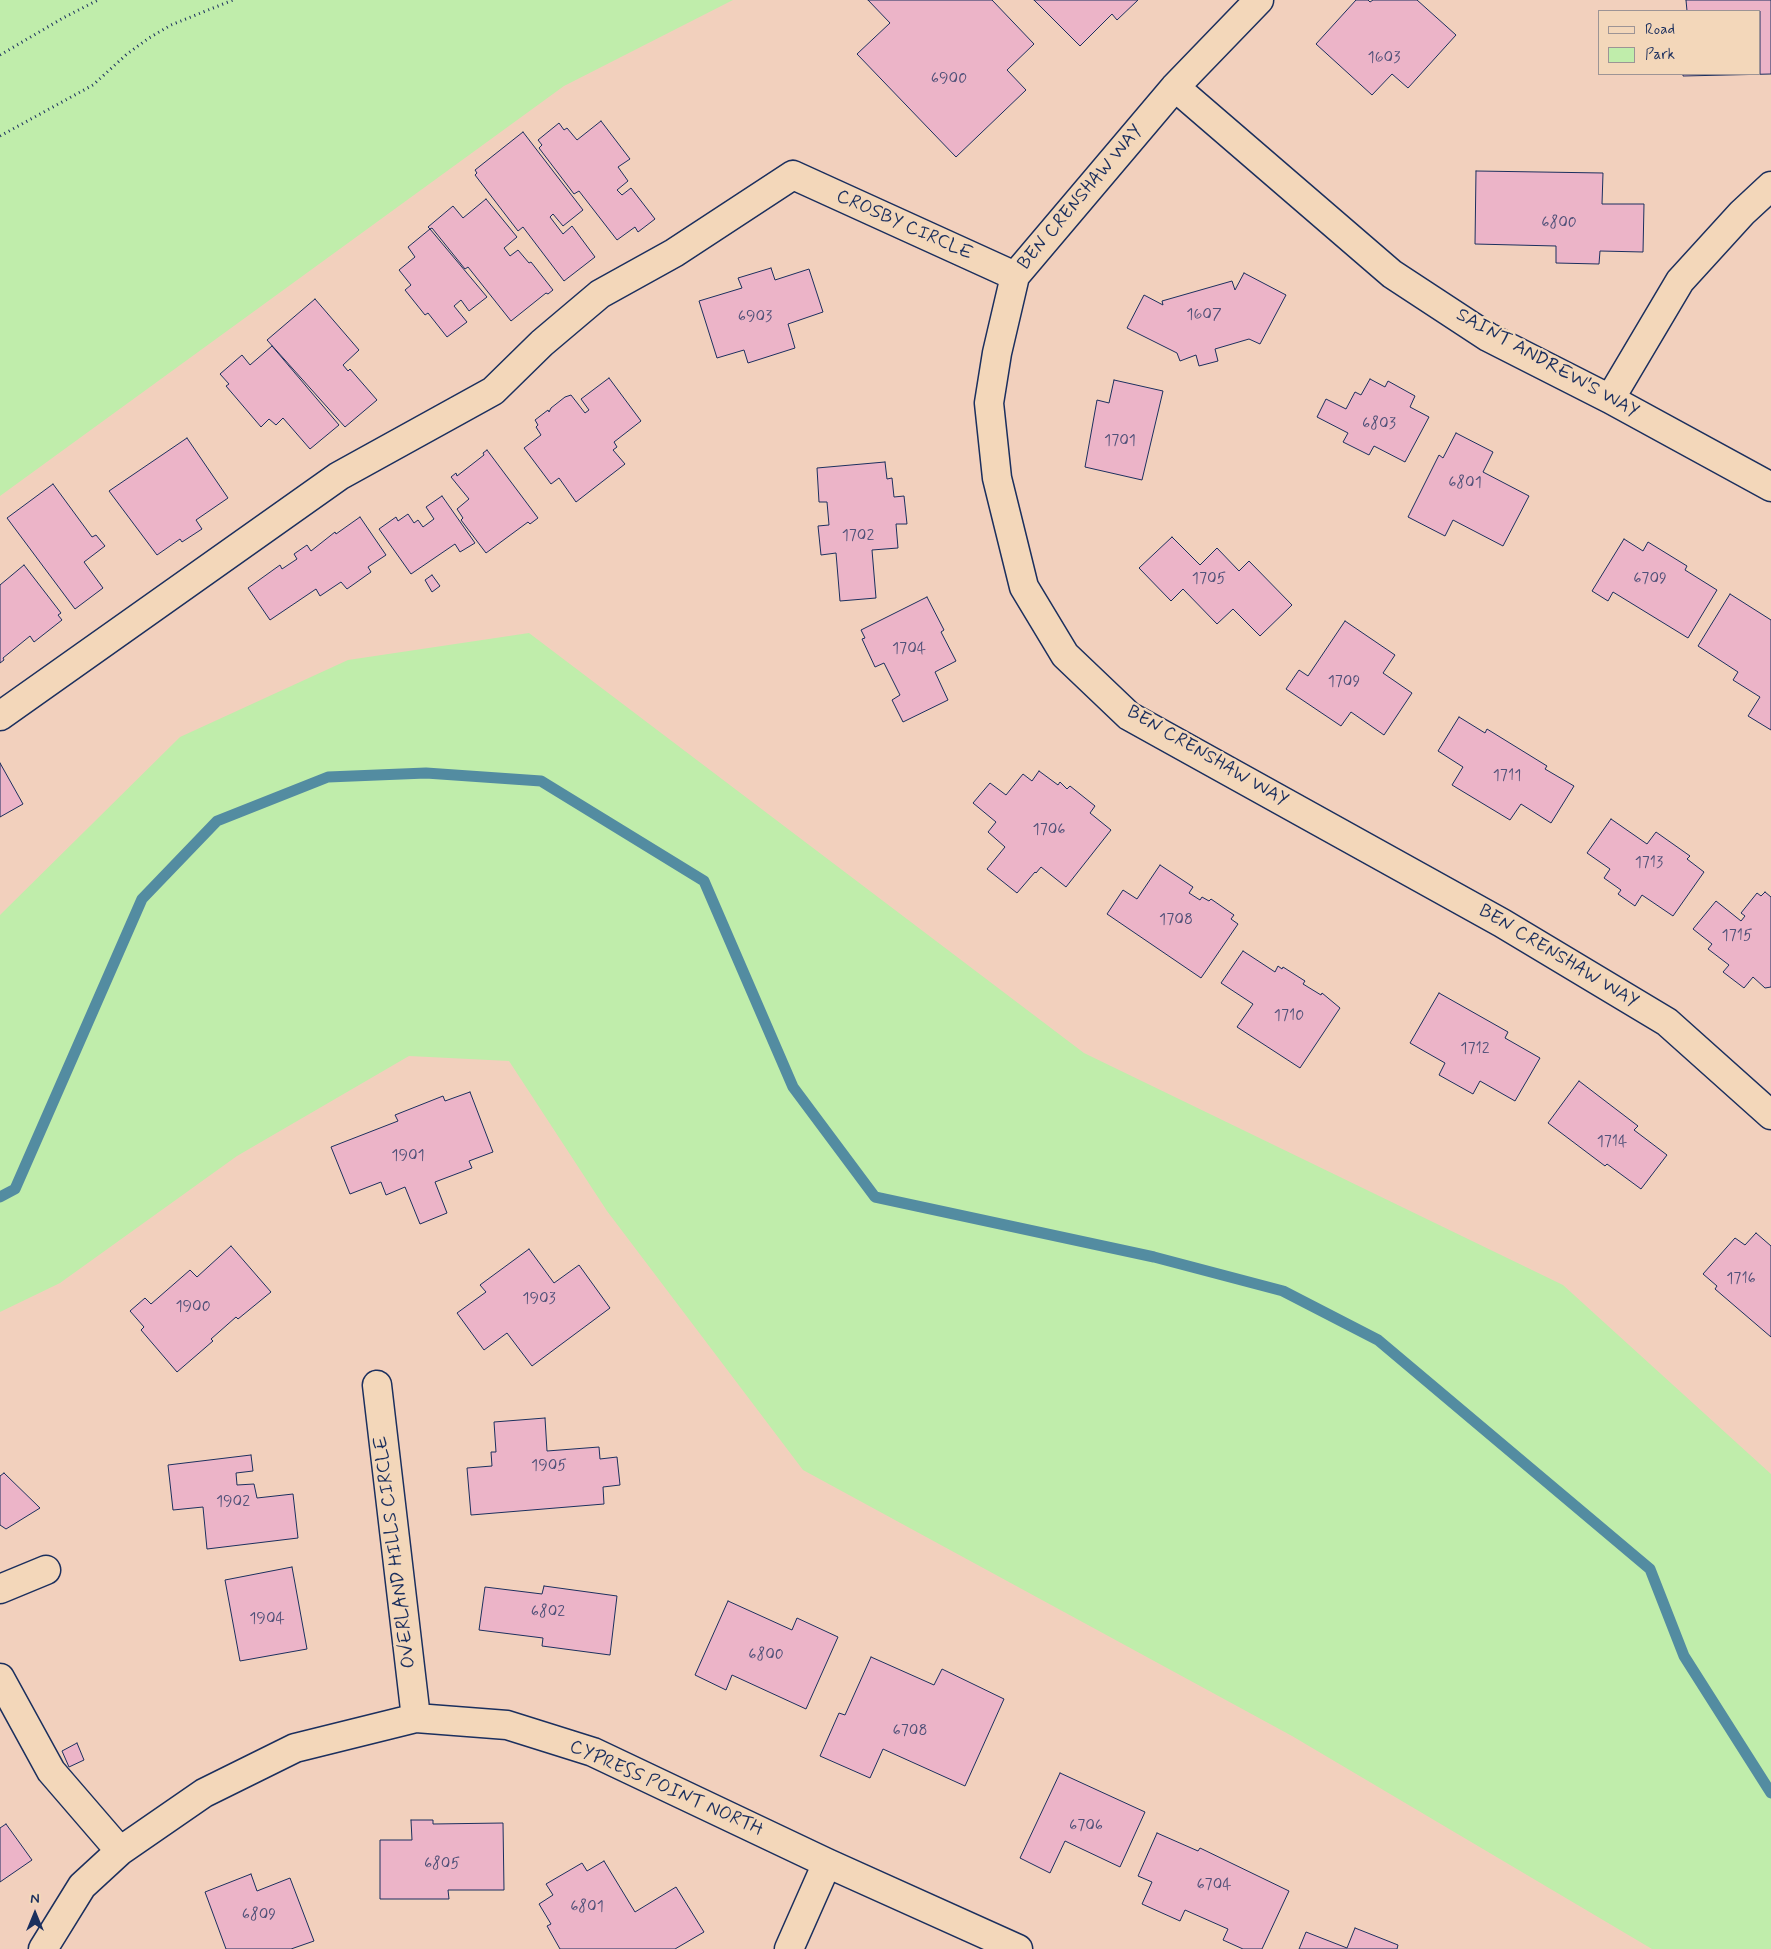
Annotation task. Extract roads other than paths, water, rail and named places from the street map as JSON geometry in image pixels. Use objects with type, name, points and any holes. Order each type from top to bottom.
[{"type":"street","name":"BEN CRENSHAW WAY","points":[[1259,0],[1175,87],[1015,276],[997,353],[989,403],[997,478],[1024,587],[1065,656],[1129,716],[1502,923],[1667,1022],[1771,1115]]},
{"type":"street","name":"SAINT ANDREW'S WAY","points":[[1175,87],[1392,274],[1488,337],[1610,399],[1771,487]]},
{"type":"street","name":"CROSBY CIRCLE","points":[[0,716],[339,476],[493,391],[542,343],[600,294],[674,253],[793,175],[1015,276]]},
{"type":"street","points":[[1610,399],[1680,281],[1742,213],[1771,186]]},
{"type":"street","name":"OVERLAND HILLS CIRCLE","points":[[377,1385],[416,1718]]},
{"type":"street","points":[[0,1589],[46,1570]]},
{"type":"street","points":[[0,1678],[51,1771],[120,1851]]},
{"type":"street","name":"CYPRESS POINT NORTH","points":[[43,1949],[82,1886],[120,1851],[204,1793],[295,1748],[416,1718],[507,1726],[593,1752],[1018,1949]]},
{"type":"street","points":[[790,1949],[827,1862]]},
{"type":"waterway","points":[[0,1197],[15,1189],[142,899],[217,821],[328,777],[426,773],[541,781],[704,881],[793,1087],[875,1197],[1154,1257],[1283,1291],[1378,1340],[1650,1569],[1684,1656],[1771,1793]]}]
